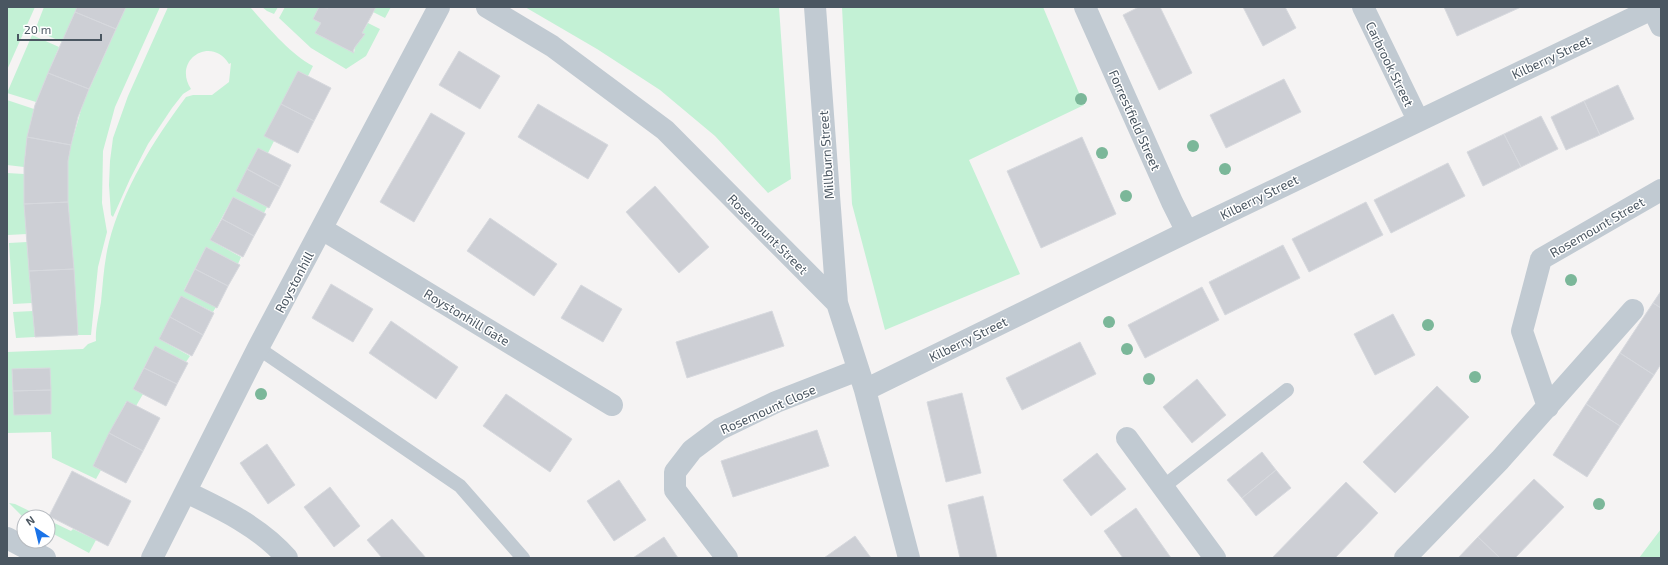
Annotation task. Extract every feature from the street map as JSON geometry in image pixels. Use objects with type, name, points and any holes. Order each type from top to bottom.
[{"type":"street","name":"Roystonhill","points":[[152,558],[258,348],[438,7]]},
{"type":"street","name":"Rosemount Street","points":[[487,7],[552,46],[665,130],[837,303],[865,390],[909,558]]},
{"type":"street","name":"Millburn Street","points":[[815,7],[837,303]]},
{"type":"street","name":"Forrestfield Street","points":[[1085,7],[1172,202],[1187,232]]},
{"type":"street","name":"Carbrook Street","points":[[1363,7],[1418,120]]},
{"type":"street","name":"Kilberry Street","points":[[865,390],[1418,120],[1655,12]]},
{"type":"street","name":"Rosemount Street","points":[[1548,406],[1522,331],[1541,259],[1661,190]]},
{"type":"street","name":"Roystonhill Gate","points":[[322,229],[612,405]]},
{"type":"street","points":[[1405,558],[1500,460],[1632,310]]},
{"type":"street","name":"Rosemount Close","points":[[727,558],[675,490],[675,472],[692,450],[720,429],[776,402],[858,370]]},
{"type":"street","points":[[1128,438],[1215,558]]},
{"type":"street","points":[[186,492],[218,507],[251,527],[266,537],[287,558]]},
{"type":"street","points":[[7,538],[45,558]]},
{"type":"lane","points":[[258,348],[460,486],[523,558]]},
{"type":"lane","points":[[1164,487],[1287,390]]},
{"type":"green space","points":[[7,7],[35,7],[7,70]]},
{"type":"green space","points":[[44,7],[77,7],[62,42],[35,30]]},
{"type":"green space","points":[[126,7],[160,7],[115,107],[103,151],[102,203],[107,232],[98,267],[91,335],[78,335],[68,202],[68,161],[83,103]]},
{"type":"green space","points":[[168,7],[250,7],[296,55],[313,66],[308,76],[298,71],[274,141],[268,153],[258,148],[236,191],[267,207],[264,213],[233,197],[210,240],[241,257],[238,264],[206,247],[184,290],[216,307],[213,312],[181,296],[159,339],[190,356],[186,362],[155,346],[133,389],[143,394],[136,406],[126,402],[93,466],[101,470],[96,479],[52,458],[51,432],[7,433],[7,352],[83,349],[88,344],[96,341],[107,250],[115,222],[131,184],[151,148],[186,97],[193,95],[212,95],[229,82],[231,63],[229,64],[221,56],[213,52],[204,52],[196,55],[190,61],[186,69],[186,78],[191,89],[183,94],[172,108],[148,144],[113,217],[111,215],[109,185],[110,161],[113,138],[128,96]],"holes":[[[50,368],[51,414],[14,415],[12,369]]]},
{"type":"green space","points":[[262,7],[278,7],[274,14]]},
{"type":"green space","points":[[285,7],[319,7],[313,19],[321,23],[315,33],[354,53],[355,47],[365,34],[362,33],[368,23],[380,29],[366,56],[346,69],[311,48],[279,18]]},
{"type":"green space","points":[[376,7],[391,7],[385,18],[373,12]]},
{"type":"green space","points":[[525,7],[779,7],[791,179],[768,193],[715,136],[660,90],[597,49]]},
{"type":"green space","points":[[842,7],[1043,7],[1084,105],[969,160],[1020,274],[885,330],[852,204]]},
{"type":"green space","points":[[32,35],[59,47],[36,102],[7,93]]},
{"type":"green space","points":[[7,100],[34,109],[27,137],[24,167],[7,165]]},
{"type":"green space","points":[[7,173],[24,174],[27,234],[8,235]]},
{"type":"green space","points":[[27,242],[32,303],[13,304],[9,243]]},
{"type":"green space","points":[[33,311],[35,337],[16,338],[13,312]]},
{"type":"green space","points":[[9,503],[25,509],[16,510]]},
{"type":"green space","points":[[56,524],[71,531],[73,529],[96,540],[89,553],[56,535]]},
{"type":"green space","points":[[1661,529],[1661,558],[1639,558]]},
{"type":"building","points":[[77,7],[126,7],[116,29],[75,12]]},
{"type":"building","points":[[319,7],[376,7],[362,33],[365,34],[353,51],[354,53],[315,33],[321,23],[313,19]]},
{"type":"building","points":[[1139,7],[1160,7],[1192,73],[1159,90],[1123,15]]},
{"type":"building","points":[[1243,7],[1285,7],[1296,28],[1263,46]]},
{"type":"building","points":[[1444,7],[1521,7],[1457,36]]},
{"type":"building","points":[[75,12],[116,29],[89,89],[48,73]]},
{"type":"building","points":[[459,51],[500,76],[480,109],[439,85]]},
{"type":"building","points":[[298,71],[331,88],[314,121],[281,104]]},
{"type":"building","points":[[48,73],[89,89],[78,117],[71,145],[27,137],[35,105]]},
{"type":"building","points":[[1284,79],[1301,112],[1226,148],[1210,115]]},
{"type":"building","points":[[1618,85],[1634,119],[1600,135],[1584,101]]},
{"type":"building","points":[[1584,101],[1600,135],[1566,150],[1551,117]]},
{"type":"building","points":[[281,104],[314,121],[298,153],[264,136]]},
{"type":"building","points":[[538,104],[608,145],[588,179],[518,137]]},
{"type":"building","points":[[431,113],[465,133],[414,222],[380,202]]},
{"type":"building","points":[[1541,116],[1558,149],[1521,167],[1504,134]]},
{"type":"building","points":[[1504,134],[1521,167],[1483,186],[1467,152]]},
{"type":"building","points":[[27,137],[71,145],[68,161],[68,202],[24,204],[24,166]]},
{"type":"building","points":[[1082,137],[1116,214],[1041,248],[1007,171]]},
{"type":"building","points":[[258,148],[291,165],[280,187],[247,169]]},
{"type":"building","points":[[1448,163],[1465,196],[1391,233],[1374,200]]},
{"type":"building","points":[[247,169],[280,187],[269,208],[236,191]]},
{"type":"building","points":[[655,186],[709,247],[679,273],[626,212]]},
{"type":"building","points":[[233,197],[266,214],[254,236],[222,219]]},
{"type":"building","points":[[68,202],[74,269],[29,271],[24,204]]},
{"type":"building","points":[[1366,202],[1383,235],[1309,272],[1292,239]]},
{"type":"building","points":[[490,218],[557,264],[534,296],[467,251]]},
{"type":"building","points":[[222,219],[254,236],[243,257],[210,240]]},
{"type":"building","points":[[1283,245],[1300,278],[1225,315],[1209,282]]},
{"type":"building","points":[[206,247],[240,265],[228,286],[195,269]]},
{"type":"building","points":[[74,269],[78,335],[35,337],[29,271]]},
{"type":"building","points":[[195,269],[228,286],[217,308],[184,291]]},
{"type":"building","points":[[331,284],[373,309],[353,342],[312,318]]},
{"type":"building","points":[[581,285],[622,309],[603,342],[561,318]]},
{"type":"building","points":[[1202,287],[1219,320],[1145,358],[1128,325]]},
{"type":"building","points":[[1661,291],[1661,308],[1653,303]]},
{"type":"building","points":[[181,296],[214,313],[203,335],[170,317]]},
{"type":"building","points":[[1653,303],[1661,308],[1661,364],[1654,375],[1620,353]]},
{"type":"building","points":[[772,311],[784,346],[687,378],[676,342]]},
{"type":"building","points":[[1393,314],[1415,355],[1375,375],[1354,334]]},
{"type":"building","points":[[170,317],[203,335],[192,356],[159,339]]},
{"type":"building","points":[[391,321],[458,367],[436,399],[369,353]]},
{"type":"building","points":[[1080,342],[1096,374],[1022,410],[1006,378]]},
{"type":"building","points":[[155,346],[188,363],[177,384],[144,368]]},
{"type":"building","points":[[1620,353],[1654,375],[1620,426],[1586,404]]},
{"type":"building","points":[[50,368],[51,390],[13,391],[12,369]]},
{"type":"building","points":[[144,368],[177,384],[166,406],[133,389]]},
{"type":"building","points":[[1197,379],[1226,415],[1192,443],[1163,407]]},
{"type":"building","points":[[1437,386],[1469,417],[1395,493],[1363,462]]},
{"type":"building","points":[[51,390],[51,414],[14,415],[13,391]]},
{"type":"building","points":[[962,393],[981,473],[946,482],[927,402]]},
{"type":"building","points":[[506,394],[572,439],[550,472],[483,426]]},
{"type":"building","points":[[127,401],[160,418],[143,451],[109,433]]},
{"type":"building","points":[[1586,404],[1620,426],[1587,477],[1553,455]]},
{"type":"building","points":[[817,430],[829,466],[733,497],[721,461]]},
{"type":"building","points":[[109,433],[143,451],[126,483],[93,466]]},
{"type":"building","points":[[267,444],[295,485],[268,504],[240,463]]},
{"type":"building","points":[[1262,452],[1276,470],[1242,498],[1227,480]]},
{"type":"building","points":[[1097,453],[1126,489],[1091,516],[1063,480]]},
{"type":"building","points":[[1276,470],[1291,488],[1256,516],[1242,498]]},
{"type":"building","points":[[72,471],[131,501],[108,546],[56,520],[56,509],[53,509]]},
{"type":"building","points":[[1534,479],[1564,507],[1515,558],[1500,558],[1478,537]]},
{"type":"building","points":[[619,480],[646,520],[614,541],[587,501]]},
{"type":"building","points":[[1346,482],[1378,513],[1335,558],[1272,558]]},
{"type":"building","points":[[330,487],[360,526],[334,547],[304,507]]},
{"type":"building","points":[[983,496],[997,558],[960,558],[948,505]]},
{"type":"building","points":[[1136,508],[1171,558],[1123,558],[1104,531]]},
{"type":"building","points":[[392,519],[426,558],[382,558],[367,540]]},
{"type":"building","points":[[855,536],[871,558],[824,558]]},
{"type":"building","points":[[664,537],[678,558],[633,558]]},
{"type":"building","points":[[1478,537],[1500,558],[1458,558]]}]
